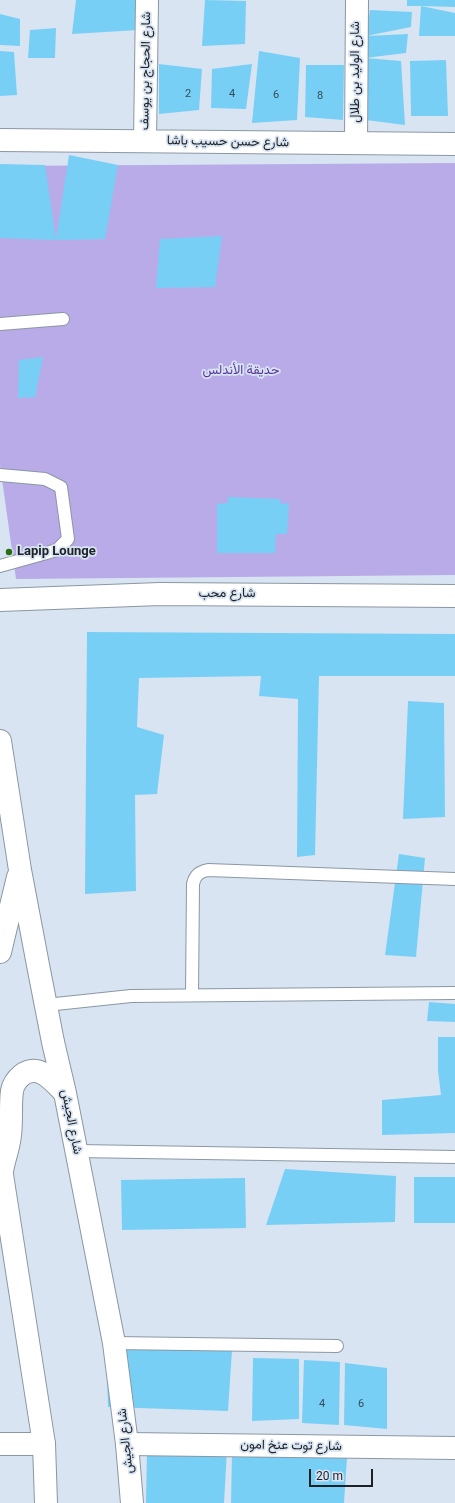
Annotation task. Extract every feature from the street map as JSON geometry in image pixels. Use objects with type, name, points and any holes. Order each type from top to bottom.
[{"type":"street","name":"شارع الحجاج بن يوسف","points":[[145,141],[147,0]]},
{"type":"street","name":"شارع الوليد بن طلال","points":[[356,143],[357,0]]},
{"type":"street","name":"شارع حسن حسيب باشا","points":[[0,140],[455,144]]},
{"type":"street","name":"شارع محب","points":[[0,600],[160,594],[455,596]]},
{"type":"street","name":"شارع الجيش","points":[[0,741],[20,870],[114,1343],[127,1444],[132,1503]]},
{"type":"street","points":[[0,952],[20,870]]},
{"type":"street","points":[[46,1503],[44,1444],[1,1166],[9,1142],[12,1090],[16,1081],[23,1074],[32,1071],[42,1072],[65,1093]]},
{"type":"street","points":[[0,1444],[44,1444]]},
{"type":"street","name":"شارع توت عنخ امون","points":[[127,1444],[455,1448]]},
{"type":"lane","points":[[0,324],[63,319]]},
{"type":"lane","points":[[0,475],[45,479],[61,487],[68,539],[57,550],[0,566]]},
{"type":"lane","points":[[192,995],[193,884],[195,877],[200,872],[216,871],[455,879]]},
{"type":"lane","points":[[46,1005],[131,996],[455,993]]},
{"type":"lane","points":[[77,1151],[455,1157]]},
{"type":"lane","points":[[114,1343],[337,1346]]},
{"type":"green space","name":"حديقة الأندلس","points":[[455,163],[455,575],[16,579],[0,465],[0,166]]},
{"type":"building","points":[[76,0],[138,0],[138,30],[72,34]]},
{"type":"building","points":[[205,0],[246,1],[245,44],[202,46]]},
{"type":"building","points":[[407,0],[455,0],[455,7],[407,6]]},
{"type":"building","points":[[421,6],[455,13],[455,36],[419,36]]},
{"type":"building","points":[[370,10],[412,12],[411,27],[366,36]]},
{"type":"building","points":[[0,14],[20,19],[20,46],[0,45]]},
{"type":"building","points":[[56,28],[55,58],[28,58],[30,30]]},
{"type":"building","points":[[408,34],[406,53],[365,58],[366,36]]},
{"type":"building","points":[[0,51],[14,52],[17,95],[0,96]]},
{"type":"building","points":[[259,51],[300,58],[297,120],[252,123]]},
{"type":"building","points":[[365,58],[401,61],[405,125],[366,120]]},
{"type":"building","points":[[446,60],[448,116],[411,116],[410,61]]},
{"type":"building","points":[[159,64],[202,69],[199,110],[159,114]]},
{"type":"building","points":[[252,64],[246,109],[211,108],[212,69]]},
{"type":"building","points":[[306,65],[344,65],[343,120],[305,117]]},
{"type":"building","points":[[69,155],[118,165],[105,239],[56,240]]},
{"type":"building","points":[[0,164],[45,165],[56,240],[0,238]]},
{"type":"building","points":[[222,236],[215,287],[156,288],[160,239]]},
{"type":"building","points":[[43,357],[35,397],[18,398],[19,360]]},
{"type":"building","points":[[228,497],[280,499],[281,504],[289,503],[287,534],[276,534],[275,553],[217,553],[217,504],[228,503]]},
{"type":"building","points":[[87,632],[455,634],[455,676],[319,676],[315,855],[297,857],[298,699],[259,696],[261,676],[139,678],[137,727],[164,735],[157,794],[135,795],[136,891],[85,894]]},
{"type":"building","points":[[408,701],[444,703],[445,817],[403,819]]},
{"type":"building","points":[[399,854],[425,858],[416,957],[385,955]]},
{"type":"building","points":[[429,1002],[455,1004],[455,1022],[427,1021]]},
{"type":"building","points":[[438,1037],[455,1037],[455,1133],[382,1135],[382,1100],[441,1095],[438,1071]]},
{"type":"building","points":[[285,1169],[396,1176],[395,1222],[266,1225]]},
{"type":"building","points":[[414,1177],[455,1177],[455,1223],[414,1223]]},
{"type":"building","points":[[245,1178],[246,1228],[122,1230],[121,1180]]},
{"type":"building","points":[[106,1347],[232,1350],[228,1411],[108,1407]]},
{"type":"building","points":[[253,1358],[299,1359],[299,1419],[252,1421]]},
{"type":"building","points":[[304,1360],[340,1362],[339,1425],[302,1423]]},
{"type":"building","points":[[345,1363],[387,1368],[387,1429],[344,1425]]},
{"type":"building","points":[[147,1449],[227,1450],[224,1503],[146,1503]]},
{"type":"building","points":[[232,1450],[297,1452],[347,1458],[344,1503],[231,1503]]},
{"type":"place","name":"Lapip Lounge","points":[[9,552]]}]
